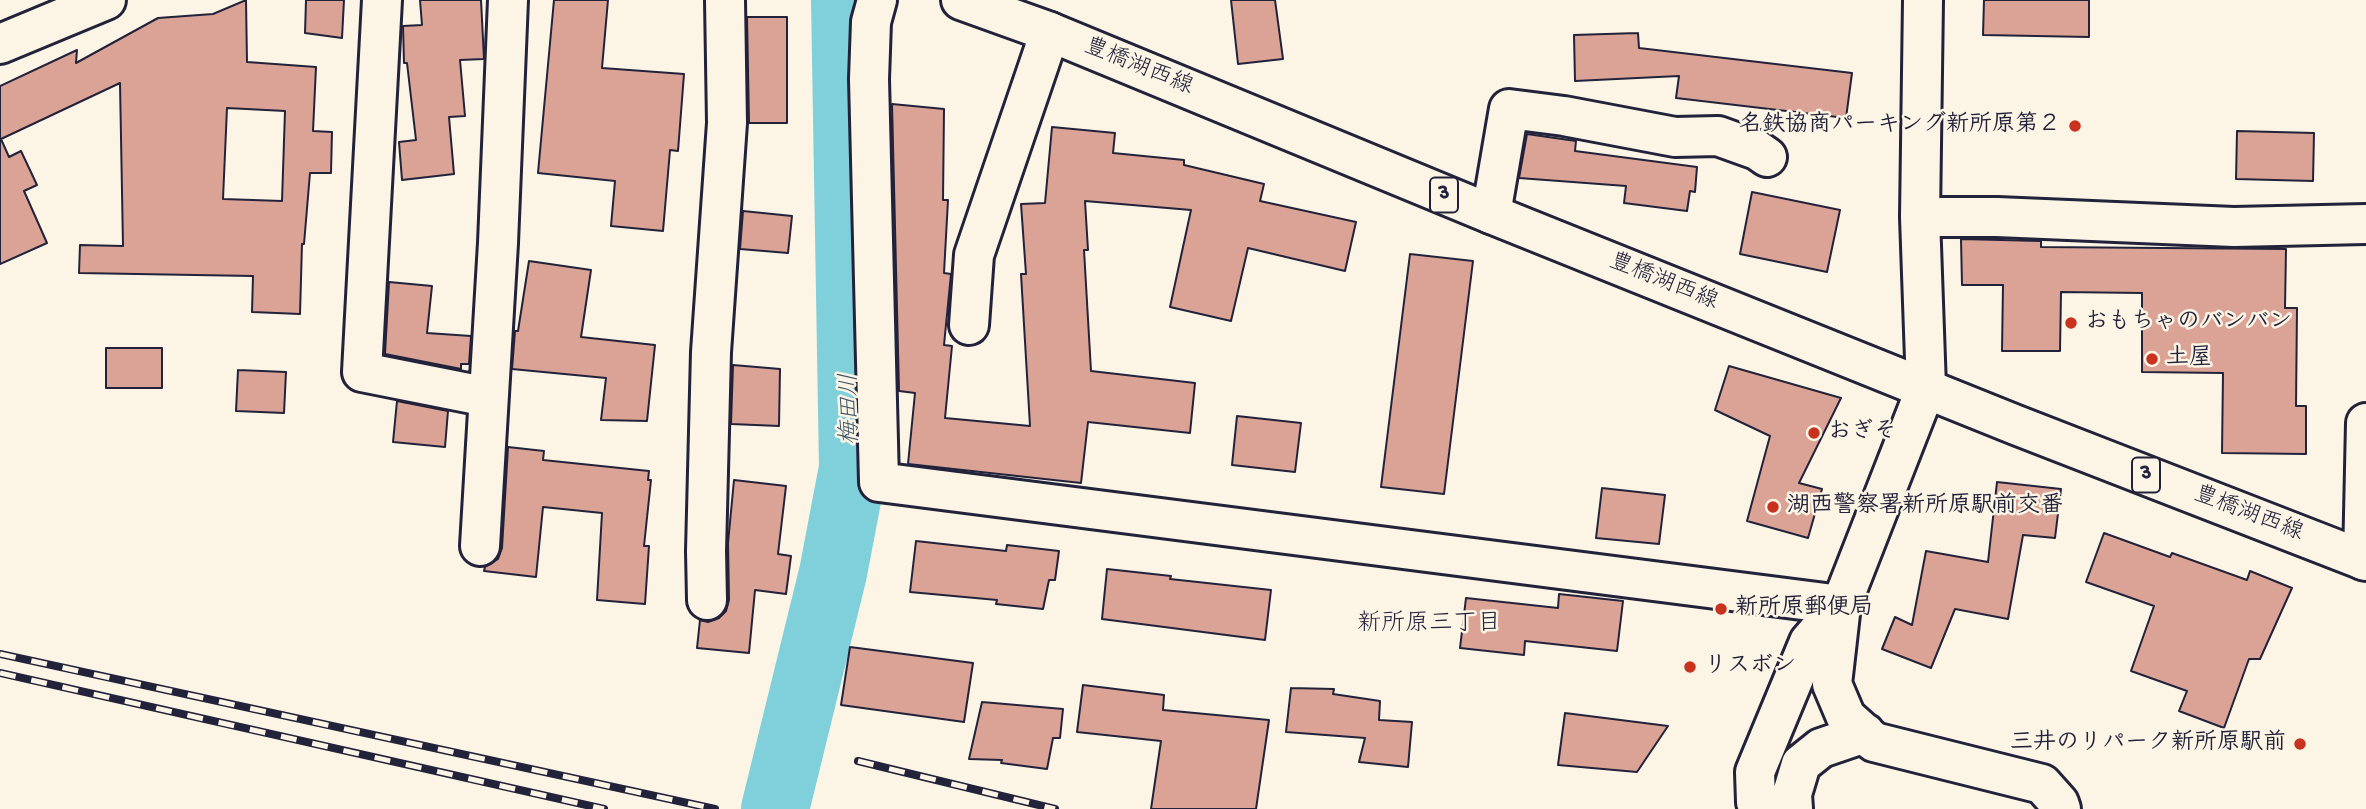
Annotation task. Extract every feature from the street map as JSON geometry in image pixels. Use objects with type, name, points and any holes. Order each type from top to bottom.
[{"type":"street","points":[[0,44],[106,0]]},
{"type":"street","points":[[382,0],[362,372],[488,397]]},
{"type":"street","points":[[480,546],[498,243],[508,0]]},
{"type":"street","points":[[707,600],[711,352],[727,123],[725,0]]},
{"type":"street","points":[[877,0],[871,22],[869,79],[879,482],[1841,605]]},
{"type":"street","name":"豊橋湖西線","points":[[961,0],[1050,32],[1491,214],[2365,561]]},
{"type":"street","points":[[1923,0],[1920,217],[1926,388],[1841,605],[1832,684],[1846,717],[1874,742],[2042,784],[2061,809]]},
{"type":"street","points":[[970,325],[974,255],[1050,32]]},
{"type":"street","points":[[1491,214],[1509,109],[1564,116],[1675,137],[1718,136],[1757,150],[1767,157]]},
{"type":"street","points":[[1920,217],[1997,217],[2234,227],[2366,224]]},
{"type":"street","points":[[2365,561],[2366,423]]},
{"type":"street","points":[[1760,809],[1756,802],[1755,772],[1809,642],[1841,605]]},
{"type":"street","points":[[1793,809],[1791,794],[1801,764],[1821,748],[1865,733]]},
{"type":"building","points":[[246,0],[247,62],[316,67],[313,131],[332,132],[331,173],[310,173],[302,244],[300,314],[252,312],[253,276],[79,273],[80,245],[123,246],[120,83],[1,139],[9,157],[21,151],[37,185],[24,191],[47,243],[0,264],[0,86],[77,50],[76,63],[158,18],[213,14]],"holes":[[[227,108],[285,111],[282,201],[223,199]]]},
{"type":"building","points":[[306,0],[344,0],[342,38],[305,33]]},
{"type":"building","points":[[420,0],[481,0],[484,59],[460,60],[465,116],[449,117],[454,174],[402,180],[399,142],[416,140],[407,63],[404,63],[403,26],[422,25]]},
{"type":"building","points":[[554,0],[608,0],[602,68],[684,74],[678,151],[670,150],[663,231],[611,226],[615,181],[538,173]]},
{"type":"building","points":[[1231,0],[1275,0],[1283,59],[1238,64]]},
{"type":"building","points":[[1984,0],[2089,0],[2089,37],[1983,35]]},
{"type":"building","points":[[747,17],[787,17],[787,123],[749,123]]},
{"type":"building","points":[[1638,33],[1639,48],[1852,73],[1846,118],[1676,98],[1679,76],[1575,81],[1574,35]]},
{"type":"building","points":[[892,104],[944,109],[943,200],[948,200],[944,273],[951,274],[944,345],[952,346],[945,418],[1030,426],[1021,274],[1026,274],[1021,204],[1045,203],[1052,127],[1115,133],[1113,153],[1184,160],[1184,165],[1264,184],[1260,201],[1356,222],[1345,271],[1248,248],[1231,321],[1170,307],[1191,210],[1085,201],[1088,250],[1084,250],[1091,371],[1195,383],[1190,433],[1088,422],[1081,483],[908,464],[915,393],[899,391]]},
{"type":"building","points":[[2237,131],[2314,133],[2313,181],[2236,179]]},
{"type":"building","points":[[1527,134],[1576,141],[1575,151],[1697,167],[1695,192],[1690,191],[1687,211],[1624,203],[1626,186],[1519,178]]},
{"type":"building","points":[[1752,192],[1840,210],[1827,272],[1740,254]]},
{"type":"building","points":[[743,211],[792,216],[788,253],[740,249]]},
{"type":"building","points":[[1961,239],[2041,241],[2041,247],[2286,249],[2285,308],[2297,308],[2296,406],[2306,406],[2306,454],[2222,453],[2223,373],[2142,372],[2142,293],[2061,292],[2060,351],[2002,351],[2003,285],[1962,285]]},
{"type":"building","points":[[1410,254],[1473,261],[1444,494],[1381,487]]},
{"type":"building","points":[[529,261],[591,270],[581,337],[655,345],[647,421],[601,420],[606,378],[512,369],[515,331],[518,331]]},
{"type":"building","points":[[389,282],[432,286],[427,333],[471,336],[469,364],[461,364],[461,369],[385,354]]},
{"type":"building","points":[[106,348],[162,348],[162,388],[106,388]]},
{"type":"building","points":[[733,365],[780,369],[779,426],[731,424]]},
{"type":"building","points":[[1729,366],[1841,398],[1799,483],[1822,489],[1808,538],[1747,521],[1770,436],[1715,410]]},
{"type":"building","points":[[238,370],[286,372],[284,413],[236,411]]},
{"type":"building","points":[[397,401],[448,411],[445,447],[393,442]]},
{"type":"building","points":[[1237,416],[1301,423],[1295,472],[1232,465]]},
{"type":"building","points":[[508,447],[544,451],[543,460],[649,471],[648,480],[651,480],[644,546],[649,546],[645,604],[597,600],[602,513],[543,507],[536,577],[484,571],[485,567],[498,559],[502,548]]},
{"type":"building","points":[[734,480],[786,486],[778,554],[791,556],[786,594],[755,590],[749,653],[697,648],[700,620],[708,622],[719,618],[726,611],[729,600],[728,543]]},
{"type":"building","points":[[1997,482],[2061,489],[2055,538],[2023,535],[2008,619],[1955,609],[1931,668],[1882,649],[1895,617],[1912,625],[1926,551],[1988,562]]},
{"type":"building","points":[[1602,488],[1665,495],[1659,544],[1596,538]]},
{"type":"building","points":[[2104,533],[2170,557],[2172,553],[2247,580],[2250,571],[2292,588],[2260,659],[2249,659],[2224,728],[2179,711],[2187,691],[2131,671],[2154,606],[2086,582]]},
{"type":"building","points":[[916,541],[1006,551],[1007,545],[1059,551],[1055,580],[1049,580],[1043,609],[996,604],[997,600],[910,592]]},
{"type":"building","points":[[1107,569],[1271,590],[1265,640],[1102,619]]},
{"type":"building","points":[[1559,594],[1623,601],[1617,651],[1525,641],[1524,655],[1460,648],[1466,598],[1558,608]]},
{"type":"building","points":[[850,647],[973,663],[964,722],[841,705]]},
{"type":"building","points":[[1083,685],[1164,695],[1163,710],[1269,720],[1256,809],[1151,809],[1161,741],[1077,732]]},
{"type":"building","points":[[1291,688],[1334,689],[1333,694],[1380,701],[1379,720],[1412,722],[1408,767],[1359,762],[1365,738],[1286,732]]},
{"type":"building","points":[[982,702],[1063,709],[1060,738],[1053,738],[1047,769],[1001,763],[1002,760],[969,759]]},
{"type":"building","points":[[1565,713],[1668,726],[1637,772],[1558,765]]},
{"type":"waterway","name":"梅田川","points":[[775,809],[833,573],[853,468],[845,0]]},
{"type":"railway","points":[[0,654],[715,809]]},
{"type":"railway","points":[[0,673],[604,809]]},
{"type":"railway","points":[[858,761],[1055,809]]},
{"type":"place","name":"名鉄協商パーキング新所原第２","points":[[2075,126]]},
{"type":"place","name":"おもちゃのバンバン","points":[[2071,323]]},
{"type":"place","name":"土屋","points":[[2152,359]]},
{"type":"place","name":"おぎそ","points":[[1814,433]]},
{"type":"place","name":"湖西警察署新所原駅前交番","points":[[1773,507]]},
{"type":"place","name":"新所原郵便局","points":[[1721,609]]},
{"type":"place","name":"リスボン","points":[[1690,667]]},
{"type":"place","name":"三井のリパーク新所原駅前","points":[[2300,744]]},
{"type":"district","name":"新所原三丁目","points":[[1429,625]]}]
